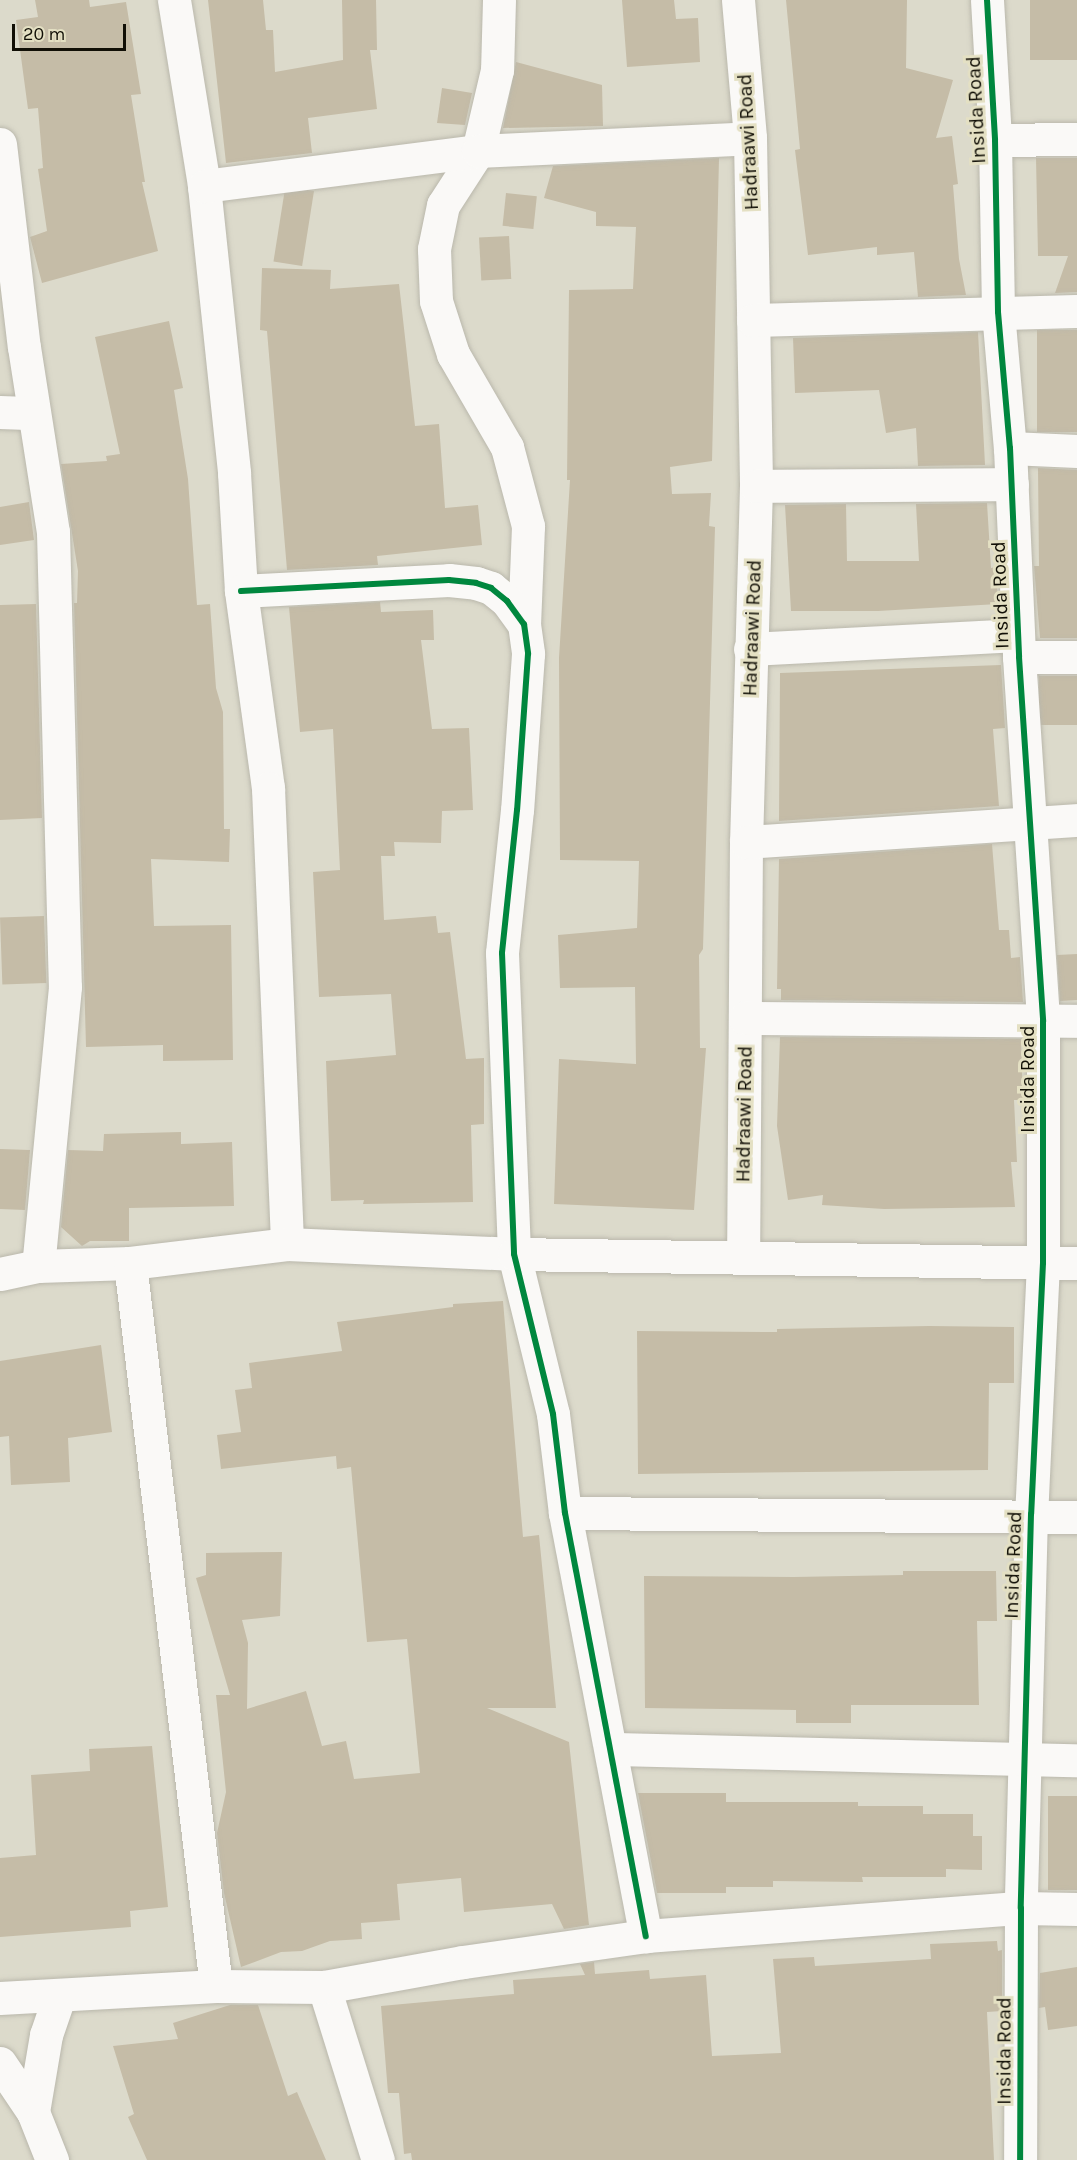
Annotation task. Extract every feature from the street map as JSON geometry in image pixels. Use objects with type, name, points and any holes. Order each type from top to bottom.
[{"type":"street","points":[[174,0],[204,186],[234,473],[241,591],[268,788],[287,1244]]},
{"type":"street","points":[[499,0],[497,70],[478,150],[443,205],[434,249],[436,301],[453,354],[507,447],[528,526],[524,624],[528,654],[519,787],[502,954],[514,1254],[553,1414],[565,1513],[646,1935]]},
{"type":"street","name":"Hadraawi Road","points":[[738,0],[750,138],[756,486],[746,842],[743,1256]]},
{"type":"street","name":"Insida Road","points":[[987,0],[995,140],[998,312],[1010,448],[1018,646],[1043,1021],[1043,1263],[1031,1514],[1020,1908],[1020,2160]]},
{"type":"street","points":[[204,186],[478,150],[750,138]]},
{"type":"street","points":[[995,140],[1077,139]]},
{"type":"street","points":[[0,144],[34,413],[53,532],[64,987],[38,1266]]},
{"type":"street","points":[[753,320],[1077,311]]},
{"type":"street","points":[[0,412],[34,413]]},
{"type":"street","points":[[1010,448],[1077,451]]},
{"type":"street","points":[[756,486],[1012,484]]},
{"type":"street","points":[[241,591],[448,580],[476,583],[491,588],[507,601],[524,624]]},
{"type":"street","points":[[750,650],[1018,646],[1077,657]]},
{"type":"street","points":[[746,842],[1077,820]]},
{"type":"street","points":[[745,1018],[1077,1021]]},
{"type":"street","points":[[0,1274],[38,1266],[130,1263],[287,1244],[514,1254],[1077,1263]]},
{"type":"street","points":[[130,1263],[216,1986]]},
{"type":"street","points":[[565,1513],[1031,1514],[1077,1517]]},
{"type":"street","points":[[612,1749],[1077,1760]]},
{"type":"street","points":[[0,1998],[59,1997],[216,1986],[324,1987],[463,1962],[646,1935],[1020,1908],[1077,1909]]},
{"type":"street","points":[[324,1987],[378,2160]]},
{"type":"street","points":[[33,2112],[46,2035],[59,1997]]},
{"type":"street","points":[[0,2063],[33,2112],[52,2160]]},
{"type":"building","points":[[35,0],[89,0],[90,7],[126,2],[141,94],[131,95],[145,182],[142,182],[158,251],[42,283],[30,237],[47,231],[38,169],[43,168],[38,108],[28,109],[16,20],[38,17]]},
{"type":"building","points":[[208,0],[263,0],[266,30],[273,30],[275,72],[343,60],[342,0],[376,0],[377,50],[370,50],[377,109],[308,118],[312,153],[226,163]]},
{"type":"building","points":[[622,0],[674,0],[676,19],[698,18],[700,62],[627,67]]},
{"type":"building","points":[[786,0],[907,0],[906,68],[953,80],[936,138],[952,136],[958,184],[953,185],[959,259],[966,295],[918,297],[914,252],[877,255],[877,247],[808,255],[795,150],[800,149]]},
{"type":"building","points":[[1030,0],[1077,0],[1077,60],[1030,60]]},
{"type":"building","points":[[516,62],[602,85],[603,126],[503,128]]},
{"type":"building","points":[[442,88],[472,93],[465,125],[437,123]]},
{"type":"building","points":[[719,158],[712,461],[670,467],[672,494],[711,493],[709,526],[715,527],[703,949],[699,955],[700,1048],[706,1048],[694,1210],[554,1204],[559,1059],[636,1064],[635,987],[560,988],[558,935],[637,928],[639,861],[560,860],[559,658],[570,480],[567,480],[569,290],[633,289],[636,227],[596,226],[596,212],[544,198],[553,166]]},
{"type":"building","points":[[1036,158],[1077,158],[1077,292],[1055,293],[1068,256],[1038,256]]},
{"type":"building","points":[[285,186],[314,191],[302,266],[273,262]]},
{"type":"building","points":[[506,193],[537,196],[533,229],[503,226]]},
{"type":"building","points":[[509,236],[511,279],[481,281],[479,238]]},
{"type":"building","points":[[262,268],[331,270],[330,289],[399,284],[415,426],[439,424],[445,508],[478,505],[482,545],[377,556],[378,565],[287,570],[267,331],[260,330]]},
{"type":"building","points":[[169,321],[183,388],[174,390],[188,479],[197,605],[210,604],[216,688],[223,712],[224,829],[230,829],[229,862],[151,859],[154,926],[231,925],[233,1060],[163,1061],[163,1045],[86,1047],[74,603],[77,603],[78,571],[61,464],[107,461],[106,456],[120,454],[95,337]]},
{"type":"building","points":[[1037,330],[1077,330],[1077,432],[1037,432]]},
{"type":"building","points":[[978,332],[985,465],[918,466],[916,428],[886,433],[879,390],[795,393],[793,338]]},
{"type":"building","points":[[1038,468],[1077,470],[1077,638],[1040,638],[1034,566],[1039,566]]},
{"type":"building","points":[[29,502],[34,540],[0,545],[0,507]]},
{"type":"building","points":[[987,503],[991,568],[996,567],[998,604],[878,611],[791,611],[785,505],[846,504],[847,561],[919,561],[916,504]]},
{"type":"building","points":[[380,602],[381,612],[433,610],[434,640],[421,640],[432,729],[469,728],[473,810],[442,811],[441,843],[394,842],[395,856],[381,856],[384,920],[436,916],[438,933],[450,932],[466,1059],[484,1058],[484,1124],[471,1125],[473,1202],[363,1204],[364,1200],[331,1201],[326,1061],[396,1055],[391,994],[319,997],[313,872],[340,870],[333,729],[300,732],[289,607]]},
{"type":"building","points":[[36,604],[42,818],[0,820],[0,605]]},
{"type":"building","points":[[1001,665],[1005,728],[993,729],[999,806],[779,821],[780,673]]},
{"type":"building","points":[[1039,676],[1077,676],[1077,725],[1039,725]]},
{"type":"building","points":[[992,844],[999,930],[1009,930],[1011,958],[1020,957],[1023,1002],[781,1000],[781,989],[777,989],[779,859]]},
{"type":"building","points":[[44,916],[46,983],[2,984],[0,918]]},
{"type":"building","points":[[1077,954],[1077,1000],[1060,1001],[1057,955]]},
{"type":"building","points":[[780,1037],[1021,1039],[1023,1100],[1014,1100],[1017,1162],[1011,1162],[1015,1207],[884,1209],[822,1205],[823,1195],[788,1200],[777,1126]]},
{"type":"building","points":[[181,1132],[181,1144],[232,1142],[234,1206],[129,1208],[129,1241],[90,1241],[82,1246],[61,1227],[68,1150],[103,1151],[104,1134]]},
{"type":"building","points":[[0,1149],[30,1150],[25,1210],[0,1209]]},
{"type":"building","points":[[503,1301],[523,1537],[539,1535],[556,1708],[487,1708],[569,1742],[589,1925],[564,1929],[552,1904],[464,1912],[461,1878],[397,1884],[400,1920],[361,1923],[362,1939],[330,1941],[302,1951],[281,1952],[241,1967],[224,1893],[217,1833],[226,1792],[216,1695],[230,1695],[196,1578],[206,1575],[206,1553],[282,1552],[280,1616],[242,1620],[248,1643],[247,1709],[306,1691],[322,1746],[346,1741],[354,1779],[420,1773],[407,1639],[367,1642],[351,1467],[337,1469],[336,1456],[221,1469],[217,1435],[241,1432],[235,1390],[252,1388],[249,1363],[342,1351],[337,1322],[453,1307],[453,1304]]},
{"type":"building","points":[[1014,1327],[1014,1383],[989,1383],[988,1470],[638,1474],[637,1331],[777,1332],[777,1329]]},
{"type":"building","points":[[101,1345],[112,1432],[68,1438],[70,1482],[11,1485],[9,1436],[0,1437],[0,1361]]},
{"type":"building","points":[[903,1571],[996,1571],[997,1621],[977,1621],[979,1705],[851,1705],[851,1723],[796,1723],[796,1710],[645,1708],[644,1576],[903,1575]]},
{"type":"building","points":[[152,1746],[168,1907],[130,1911],[131,1927],[0,1937],[0,1858],[36,1855],[31,1775],[90,1771],[89,1749]]},
{"type":"building","points":[[638,1793],[726,1793],[726,1802],[858,1802],[858,1806],[923,1806],[923,1814],[973,1814],[973,1836],[982,1836],[982,1870],[946,1869],[946,1877],[862,1877],[863,1882],[773,1881],[773,1887],[726,1887],[726,1893],[657,1893]]},
{"type":"building","points":[[1048,1796],[1077,1796],[1077,1890],[1048,1890]]},
{"type":"building","points":[[997,1941],[998,1951],[1002,1950],[1002,2011],[987,2012],[994,2160],[412,2160],[411,2153],[404,2154],[399,2093],[388,2093],[381,2006],[514,1994],[513,1980],[585,1975],[580,1964],[594,1962],[595,1974],[649,1970],[650,1979],[706,1975],[712,2056],[781,2053],[773,1959],[814,1957],[815,1966],[931,1959],[930,1944]]},
{"type":"building","points":[[1077,1967],[1077,2026],[1048,2030],[1045,2007],[1039,2008],[1040,1973]]},
{"type":"building","points":[[230,2005],[258,2005],[288,2096],[297,2092],[326,2160],[147,2160],[128,2117],[134,2114],[113,2046],[178,2039],[173,2023]]},
{"type":"cycle path","points":[[987,0],[995,140],[998,312],[1010,448],[1019,657],[1043,1021],[1043,1263],[1031,1514],[1021,1908],[1020,2160]]},
{"type":"cycle path","points":[[241,591],[449,580],[476,583],[491,588],[507,601],[524,624],[528,654],[517,810],[502,953],[514,1254],[553,1414],[565,1513],[646,1936]]}]
